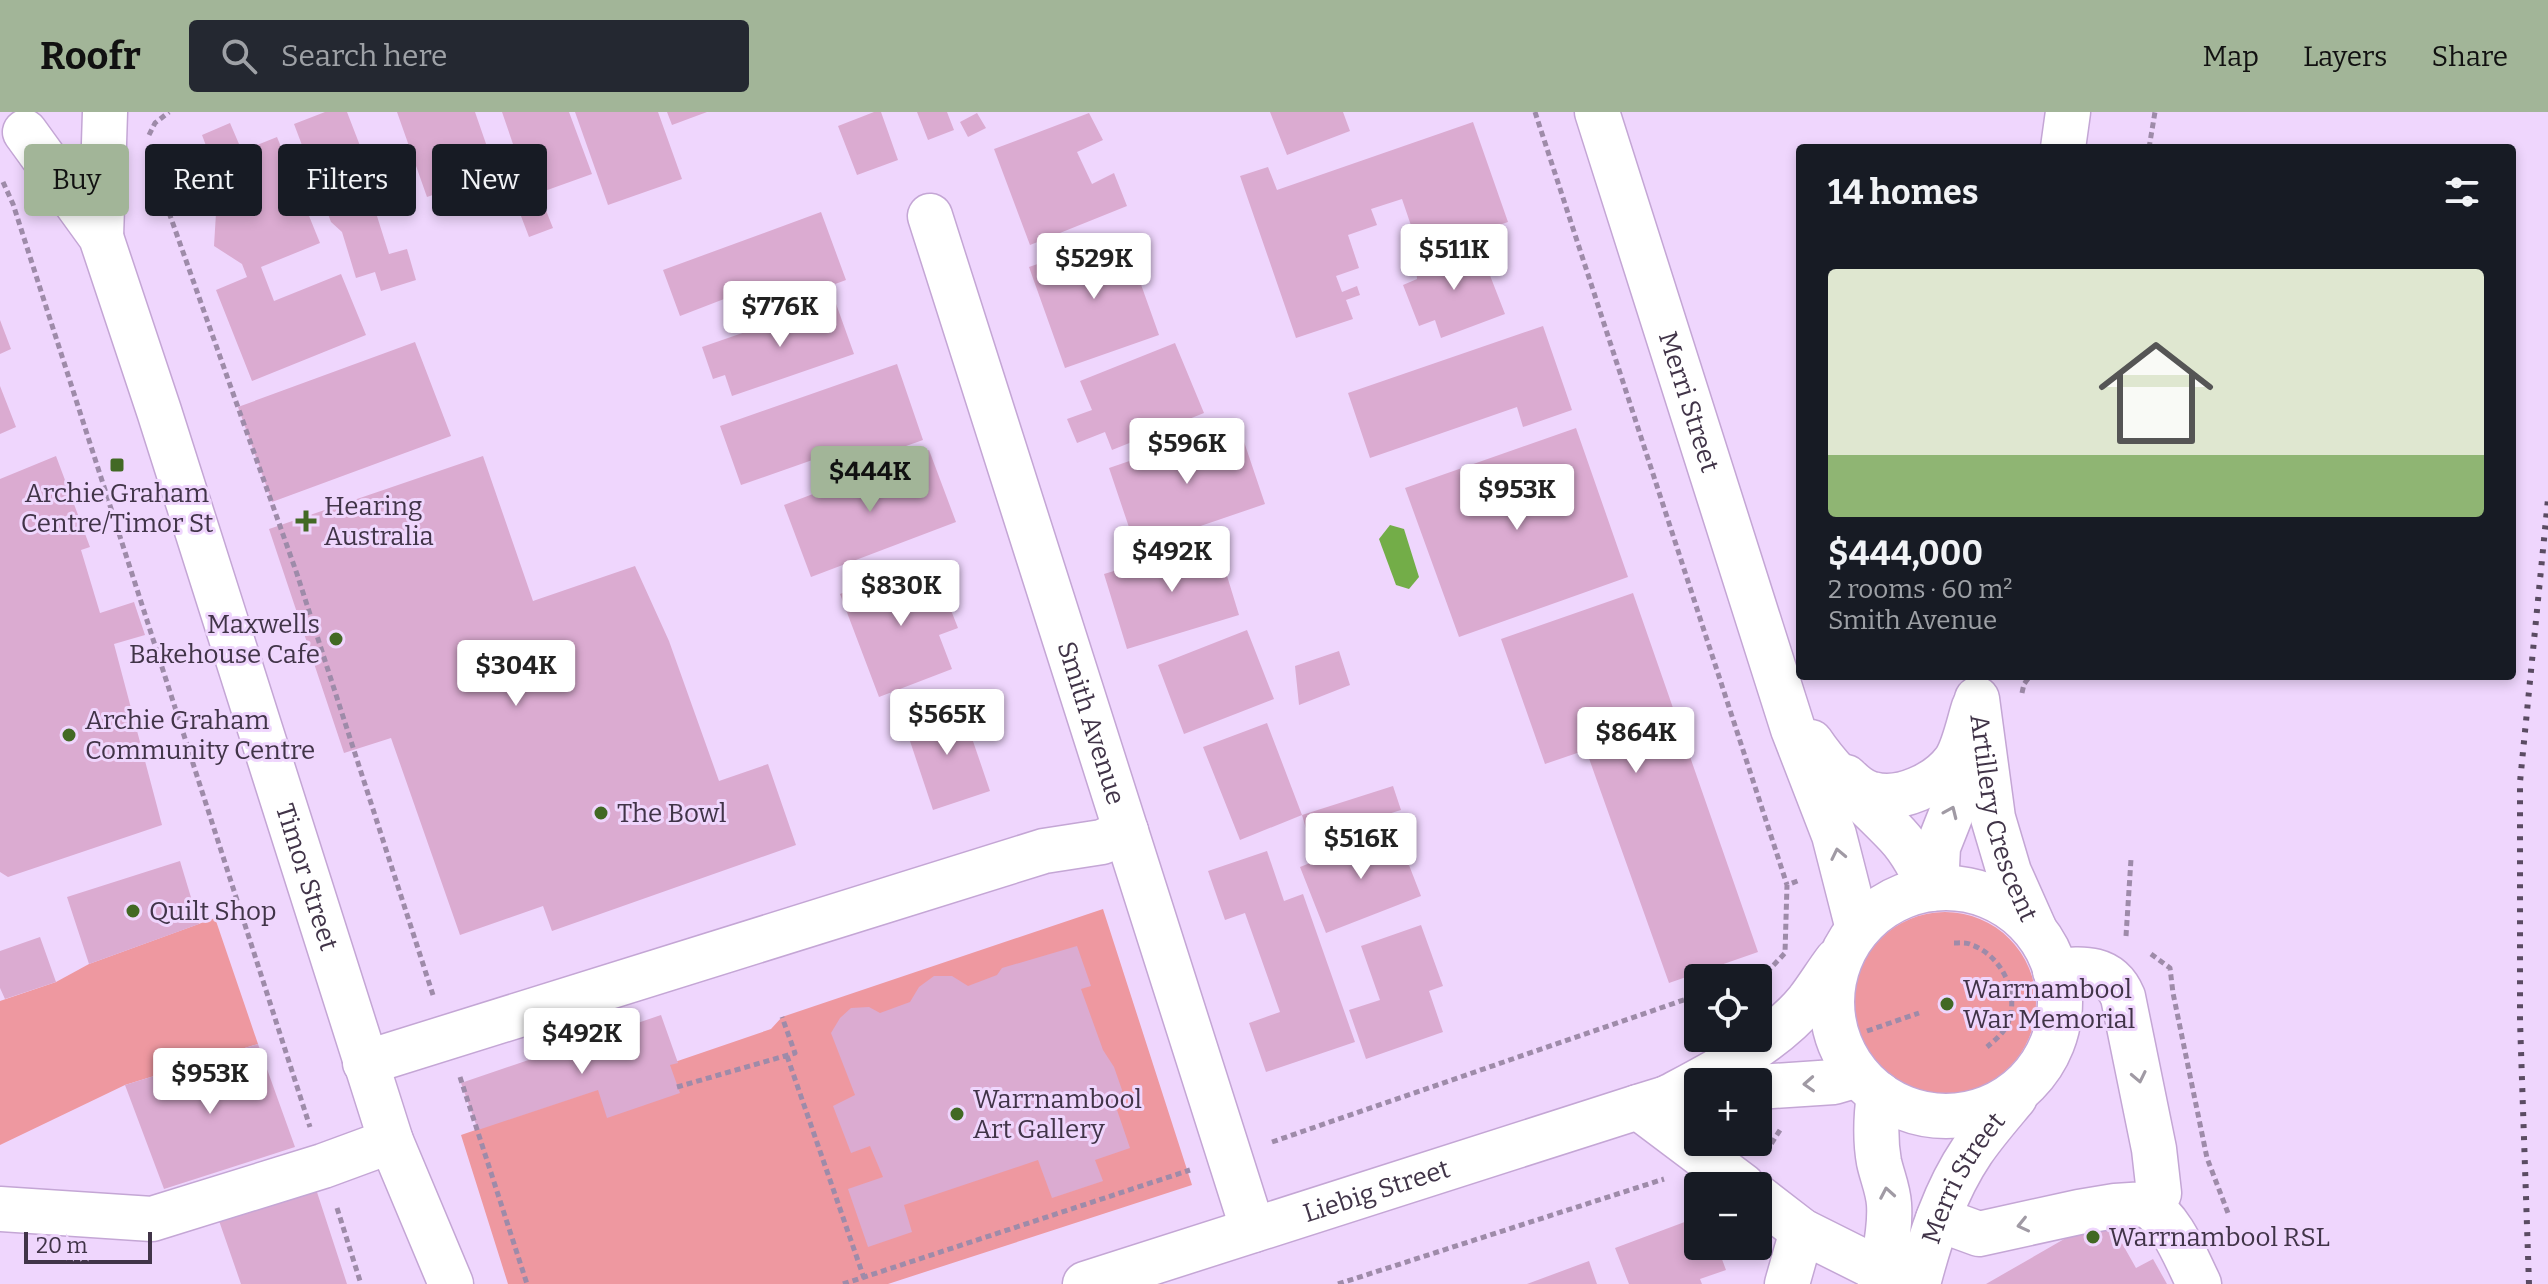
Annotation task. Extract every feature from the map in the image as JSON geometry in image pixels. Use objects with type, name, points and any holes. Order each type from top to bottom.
[{"type":"street","points":[[9,126],[47,136],[69,134],[88,125],[104,112]]},
{"type":"street","name":"Timor Street","points":[[104,112],[101,237],[169,441],[391,1141],[451,1284]]},
{"type":"street","name":"Merri Street","points":[[1597,112],[1807,769],[1834,835],[1851,939]]},
{"type":"street","points":[[2064,144],[2068,112]]},
{"type":"street","name":"Timor Street","points":[[9,126],[101,237]]},
{"type":"street","name":"Smith Avenue","points":[[930,216],[1253,1230]]},
{"type":"street","points":[[1813,745],[1853,784],[1868,794],[1897,796],[1928,785],[1956,760],[1979,687]]},
{"type":"street","name":"Artillery Crescent","points":[[1933,888],[1938,847],[1957,799],[1979,687]]},
{"type":"street","name":"Artillery Crescent","points":[[1979,687],[1993,818],[2009,872],[2036,933]]},
{"type":"street","name":"Merri Street","points":[[1782,691],[1813,745],[1842,782],[1898,836],[1933,888]]},
{"type":"street","points":[[365,1063],[1044,851],[1102,842],[1126,831]]},
{"type":"street","name":"Merri Street","points":[[1933,888],[1957,888],[1984,895],[2011,908],[2042,940],[2055,971],[2060,1014],[2055,1039],[2043,1063],[1971,1152],[1938,1219],[1893,1280],[1887,1189],[1879,1161],[1877,1137],[1859,1070],[1831,1006],[1833,984],[1851,939],[1875,912],[1896,899],[1933,888]]},
{"type":"street","name":"Liebig Street","points":[[1085,1284],[1668,1099],[1746,1052],[1792,1017],[1807,1002],[1851,939]]},
{"type":"street","points":[[2055,971],[2090,969],[2108,976],[2117,984],[2123,997],[2154,1149],[2159,1193],[2146,1204]]},
{"type":"street","points":[[1772,1086],[1834,1082],[1859,1070]]},
{"type":"street","name":"Merri Street","points":[[1859,1070],[1908,1110],[1951,1116],[1992,1107],[2027,1083]]},
{"type":"street","points":[[1668,1099],[1728,1172]]},
{"type":"street","points":[[0,1209],[152,1219],[323,1166],[391,1141]]},
{"type":"street","points":[[1938,1219],[1979,1234],[2079,1212],[2146,1204],[2157,1211],[2166,1223],[2199,1284]]},
{"type":"street","points":[[1772,1208],[1802,1231],[1893,1280]]},
{"type":"street","points":[[1787,1284],[1802,1231]]},
{"type":"path","points":[[169,112],[155,123],[148,137],[149,156],[297,574],[527,1284]]},
{"type":"path","points":[[1535,112],[1787,885],[1785,953],[1772,967]]},
{"type":"path","points":[[2150,144],[2155,112]]},
{"type":"path","points":[[0,177],[13,204],[361,1284]]},
{"type":"path","points":[[2019,706],[2027,680]]},
{"type":"path","points":[[2126,941],[2131,859]]},
{"type":"path","points":[[1787,885],[1840,862]]},
{"type":"path","points":[[1954,943],[1970,943],[1985,951],[1997,963],[2012,995],[2007,1025],[1987,1047]]},
{"type":"path","points":[[2149,953],[2170,968],[2207,1158],[2228,1213]]},
{"type":"path","points":[[1859,1070],[1919,1013]]},
{"type":"path","points":[[677,1087],[795,1053],[782,1017]]},
{"type":"path","points":[[787,1056],[864,1278]]},
{"type":"path","points":[[1738,1172],[1811,1084]]},
{"type":"path","points":[[1338,1284],[1684,1191]]},
{"type":"shaded area","points":[[1390,525],[1404,529],[1419,577],[1409,589],[1396,585],[1379,539]]},
{"type":"shaded area","points":[[1103,909],[1192,1185],[888,1284],[508,1284],[461,1135],[771,1029],[782,1017]]},
{"type":"shaded area","points":[[1945,912],[1980,919],[1996,927],[2009,939],[2021,952],[2029,968],[2036,1003],[2029,1038],[2021,1054],[2009,1067],[1996,1079],[1980,1087],[1945,1094],[1910,1087],[1894,1079],[1881,1067],[1869,1054],[1861,1038],[1854,1003],[1861,968],[1869,952],[1881,939],[1894,927],[1910,919]]},
{"type":"shaded area","points":[[215,918],[258,1044],[125,1085],[0,1145],[0,1001],[56,982],[89,964]]},
{"type":"building","points":[[325,112],[347,112],[359,144],[302,144],[294,124]]},
{"type":"building","points":[[397,112],[475,112],[486,144],[432,144],[432,195],[427,197],[416,166],[416,144],[408,144]]},
{"type":"building","points":[[502,112],[569,112],[592,174],[547,190],[547,144],[513,144]]},
{"type":"building","points":[[575,112],[658,112],[682,179],[608,205]]},
{"type":"building","points":[[667,112],[707,112],[672,125]]},
{"type":"building","points":[[881,112],[898,160],[857,175],[838,126]]},
{"type":"building","points":[[917,112],[947,112],[954,130],[928,140]]},
{"type":"building","points":[[1270,112],[1343,112],[1350,131],[1287,155]]},
{"type":"building","points":[[977,113],[986,128],[968,137],[960,122]]},
{"type":"building","points":[[1089,113],[1103,140],[1077,152],[1092,184],[1114,173],[1127,206],[1030,245],[994,149]]},
{"type":"building","points":[[1473,122],[1508,222],[1420,252],[1402,199],[1371,209],[1377,225],[1348,235],[1359,268],[1336,276],[1342,292],[1357,286],[1360,295],[1346,300],[1353,319],[1296,338],[1240,176],[1268,167],[1277,190]]},
{"type":"building","points":[[230,123],[239,144],[205,144],[202,135]]},
{"type":"building","points":[[277,137],[280,144],[278,216],[309,216],[320,243],[261,267],[274,301],[341,274],[366,335],[252,381],[216,290],[247,277],[242,264],[214,246],[216,216],[262,216],[262,144],[260,144]]},
{"type":"building","points":[[821,212],[846,280],[792,300],[763,284],[680,316],[663,270]]},
{"type":"building","points":[[547,213],[553,228],[529,237],[521,216],[547,216]]},
{"type":"building","points":[[329,216],[377,216],[389,254],[407,249],[416,280],[381,291],[375,272],[356,278],[342,232]]},
{"type":"building","points":[[1123,234],[1159,335],[1065,368],[1029,267]]},
{"type":"building","points":[[1477,242],[1505,314],[1441,338],[1435,320],[1419,326],[1403,285],[1417,279],[1416,265]]},
{"type":"building","points":[[835,301],[854,354],[732,396],[725,375],[713,379],[702,347]]},
{"type":"building","points":[[0,320],[11,349],[0,354]]},
{"type":"building","points":[[1543,326],[1572,410],[1523,427],[1517,407],[1370,458],[1348,393]]},
{"type":"building","points":[[415,342],[451,436],[272,502],[238,407]]},
{"type":"building","points":[[1175,343],[1204,413],[1112,450],[1105,432],[1077,443],[1067,419],[1092,410],[1080,381]]},
{"type":"building","points":[[897,364],[923,440],[844,468],[838,451],[741,485],[720,426]]},
{"type":"building","points":[[0,386],[16,427],[0,434]]},
{"type":"building","points":[[1238,424],[1265,504],[1136,548],[1109,468]]},
{"type":"building","points":[[1576,428],[1628,577],[1459,637],[1405,488]]},
{"type":"building","points":[[929,450],[956,522],[811,577],[784,505]]},
{"type":"building","name":"Archie Graham Community Centre","points":[[56,456],[90,547],[81,550],[100,613],[134,602],[145,635],[114,644],[162,825],[8,877],[0,872],[0,479]]},
{"type":"building","points":[[483,456],[533,601],[635,566],[669,641],[719,781],[768,764],[796,845],[552,931],[543,906],[460,935],[391,738],[344,753],[269,529]]},
{"type":"building","points":[[1216,540],[1239,615],[1127,649],[1104,574]]},
{"type":"building","points":[[918,564],[924,576],[936,572],[958,628],[939,635],[952,669],[879,697],[840,594]]},
{"type":"building","points":[[1633,593],[1758,952],[1724,964],[1684,964],[1684,978],[1669,983],[1586,750],[1545,764],[1501,639]]},
{"type":"building","points":[[1247,630],[1274,699],[1184,734],[1158,665]]},
{"type":"building","points":[[1339,651],[1350,685],[1299,705],[1295,666]]},
{"type":"building","points":[[960,703],[990,791],[933,810],[904,723]]},
{"type":"building","points":[[1267,723],[1302,815],[1240,840],[1203,747]]},
{"type":"building","points":[[1393,786],[1401,810],[1309,839],[1302,815]]},
{"type":"building","points":[[1395,829],[1421,896],[1326,933],[1300,867]]},
{"type":"building","points":[[1267,851],[1284,901],[1303,894],[1355,1042],[1266,1072],[1249,1023],[1280,1012],[1245,913],[1225,920],[1208,871]]},
{"type":"building","name":"Quilt Shop","points":[[180,861],[199,924],[89,964],[67,897]]},
{"type":"building","points":[[1421,925],[1443,986],[1429,991],[1443,1032],[1366,1059],[1349,1010],[1380,1000],[1361,946]]},
{"type":"building","points":[[40,937],[56,982],[5,999],[0,988],[0,951]]},
{"type":"building","points":[[1077,946],[1091,986],[1081,989],[1103,1050],[1114,1067],[1122,1090],[1117,1110],[1130,1148],[1095,1160],[1103,1181],[1052,1198],[1038,1160],[904,1205],[912,1232],[868,1247],[848,1189],[883,1177],[870,1146],[851,1153],[833,1106],[855,1095],[831,1033],[840,1018],[851,1008],[869,1007],[880,1013],[910,1002],[919,987],[934,976],[952,976],[968,986],[997,975],[1002,968]]},
{"type":"building","points":[[661,1015],[678,1063],[670,1065],[680,1093],[607,1118],[598,1090],[478,1130],[461,1083]]},
{"type":"building","points":[[258,1044],[295,1147],[164,1189],[125,1085]]},
{"type":"building","points":[[315,1186],[347,1284],[241,1284],[217,1215]]},
{"type":"building","name":"Warrnambool RSL","points":[[2106,1215],[2136,1268],[2153,1259],[2167,1284],[1986,1284]]},
{"type":"building","points":[[1684,1222],[1684,1260],[1722,1260],[1726,1270],[1700,1279],[1702,1284],[1629,1284],[1615,1248]]},
{"type":"building","points":[[1589,1261],[1597,1284],[1527,1284]]},
{"type":"railway","points":[[2529,1284],[2520,1021],[2520,782],[2548,499]]},
{"type":"place","name":"Archie Graham Centre/Timor St","points":[[117,465]]},
{"type":"place","name":"Hearing Australia","points":[[306,521]]},
{"type":"place","name":"Maxwells Bakehouse Cafe","points":[[336,639]]},
{"type":"place","name":"Archie Graham Community Centre","points":[[69,735]]},
{"type":"place","name":"The Bowl","points":[[601,813]]},
{"type":"place","name":"Quilt Shop","points":[[133,911]]},
{"type":"place","name":"Warrnambool War Memorial","points":[[1947,1004]]},
{"type":"place","name":"Warrnambool Art Gallery","points":[[957,1114]]},
{"type":"place","name":"Warrnambool RSL","points":[[2093,1237]]}]
